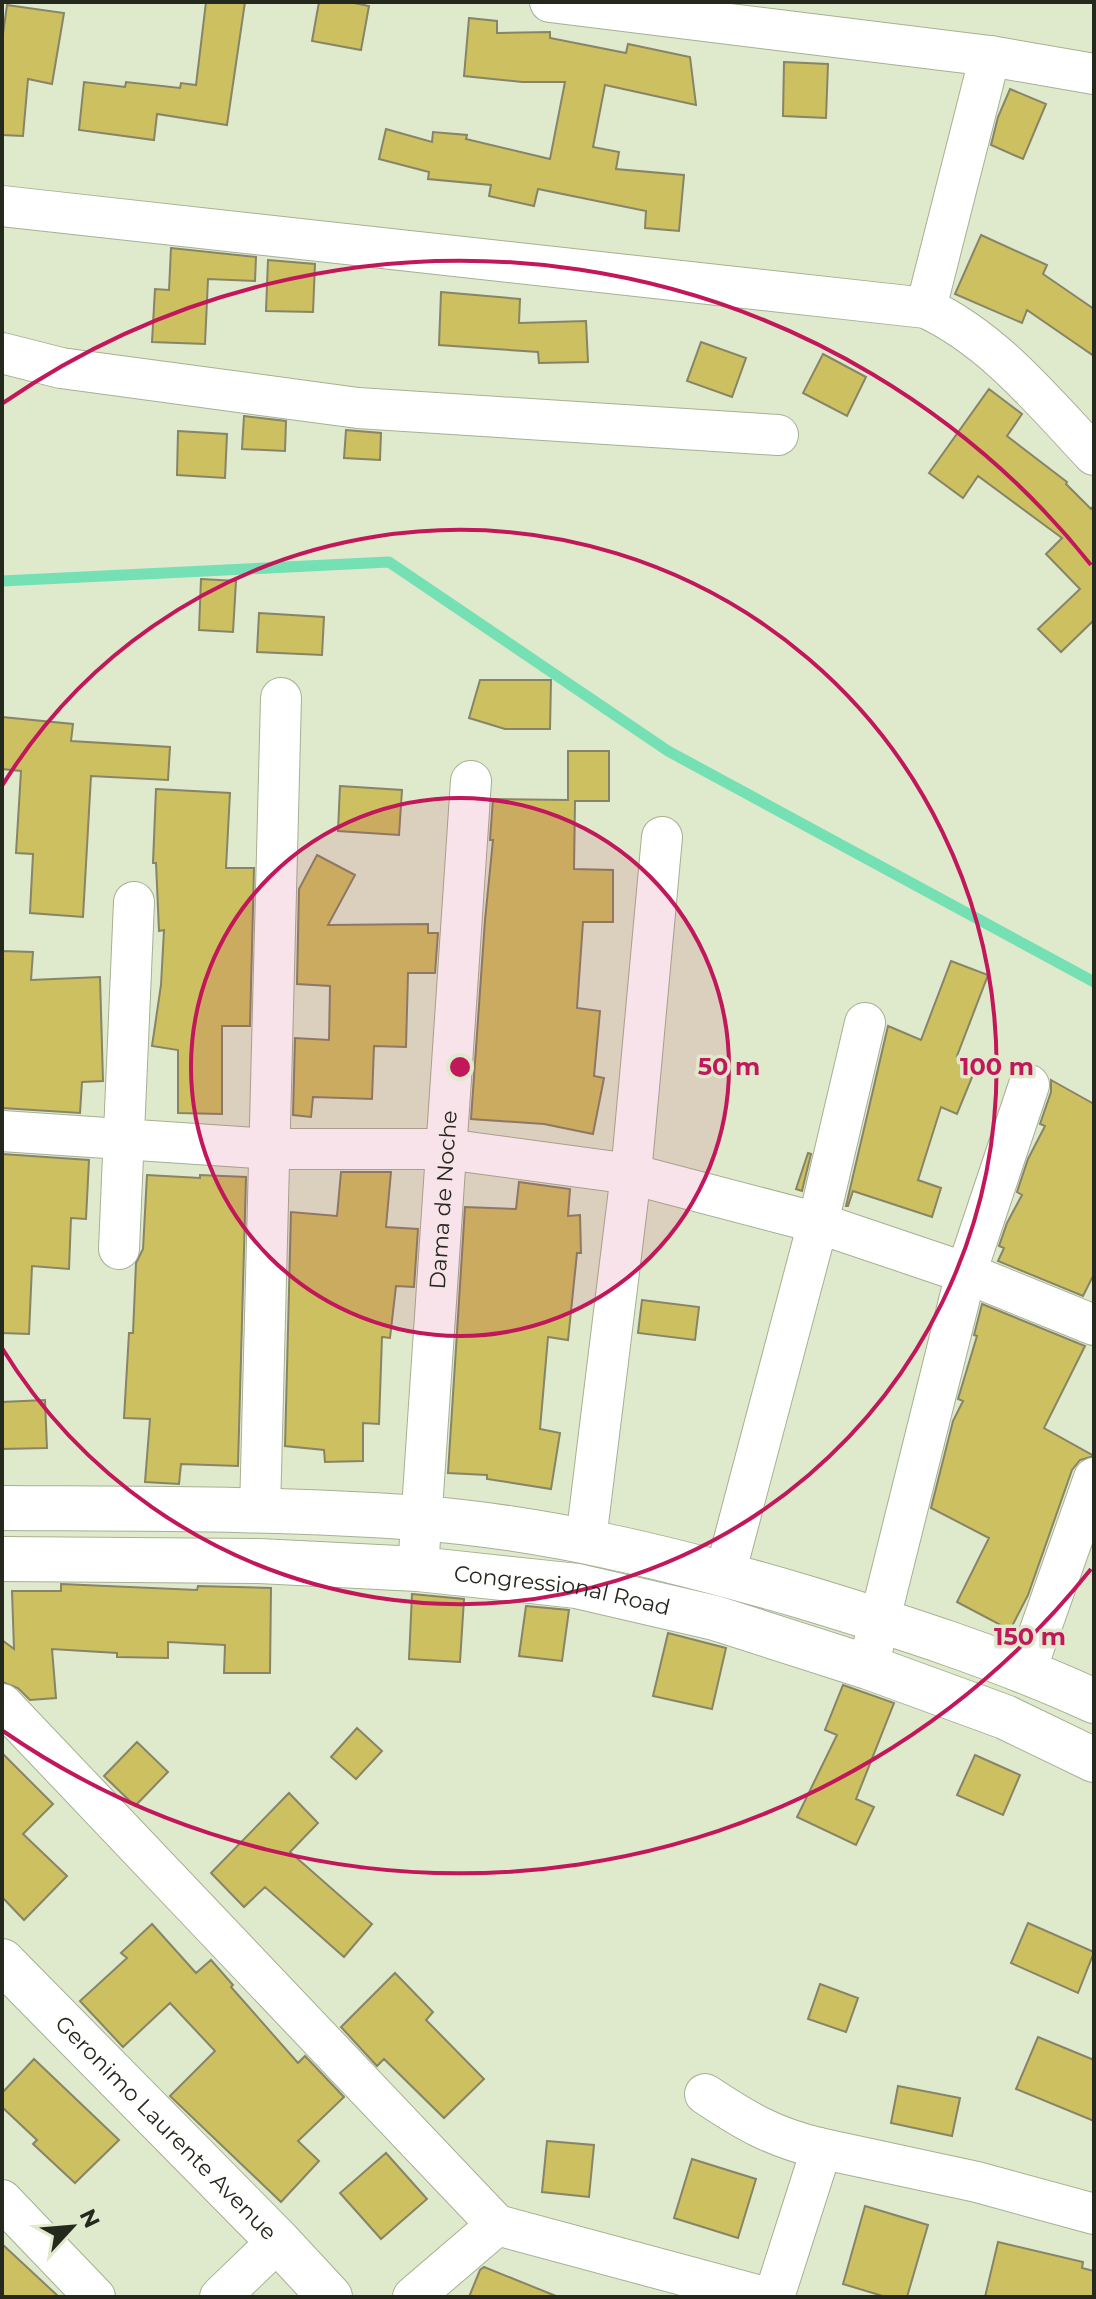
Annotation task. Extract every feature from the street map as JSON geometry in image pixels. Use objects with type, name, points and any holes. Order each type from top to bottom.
[{"type":"main road","points":[[2,1508],[260,1511],[421,1518],[586,1540],[725,1574],[881,1620],[1026,1670],[1094,1701]]},
{"type":"main road","name":"Congressional Road","points":[[2,1559],[259,1561],[418,1569],[577,1586],[715,1618],[868,1667],[1005,1717],[1094,1760]]},
{"type":"main road","name":"Geronimo Laurente Avenue","points":[[2,1961],[330,2297]]},
{"type":"street","points":[[550,2],[990,56],[1094,74]]},
{"type":"street","points":[[926,308],[990,56]]},
{"type":"street","points":[[2,206],[926,308],[947,318],[1013,369],[1094,455]]},
{"type":"street","points":[[2,353],[61,368],[358,408],[778,435]]},
{"type":"street","points":[[260,1511],[281,698]]},
{"type":"street","name":"Dama de Noche","points":[[418,1569],[471,781]]},
{"type":"street","points":[[586,1540],[631,1174],[662,837]]},
{"type":"street","points":[[119,1249],[134,902]]},
{"type":"street","points":[[725,1574],[818,1223],[865,1023]]},
{"type":"street","points":[[868,1667],[966,1273],[1029,1085]]},
{"type":"street","points":[[2,1131],[270,1149],[446,1149],[631,1174],[818,1223],[966,1273],[1094,1325]]},
{"type":"street","points":[[1026,1670],[1094,1478]]},
{"type":"street","points":[[2,1704],[497,2225],[764,2297]]},
{"type":"street","points":[[705,2094],[751,2125],[794,2142],[977,2182],[1094,2214]]},
{"type":"street","points":[[774,2297],[817,2163],[819,2148]]},
{"type":"street","points":[[2,2200],[95,2297]]},
{"type":"street","points":[[413,2297],[497,2225]]},
{"type":"street","points":[[220,2297],[278,2241]]},
{"type":"building","points":[[206,2],[245,2],[227,125],[157,114],[154,140],[79,130],[84,82],[125,87],[126,82],[180,88],[181,83],[196,85]]},
{"type":"building","points":[[319,2],[369,6],[361,50],[312,41]]},
{"type":"building","points":[[7,5],[64,13],[52,84],[28,79],[23,136],[2,135],[2,41]]},
{"type":"building","points":[[469,18],[497,21],[497,33],[550,32],[550,38],[626,53],[628,44],[690,57],[696,105],[605,85],[593,147],[619,152],[616,169],[684,175],[679,231],[645,228],[646,211],[538,189],[534,206],[489,196],[491,185],[428,179],[429,172],[379,159],[386,129],[432,142],[433,132],[467,135],[466,139],[550,159],[565,82],[522,82],[464,76]]},
{"type":"building","points":[[784,62],[828,64],[826,118],[783,116]]},
{"type":"building","points":[[1010,89],[1046,104],[1023,159],[991,145]]},
{"type":"building","points":[[981,235],[1047,265],[1043,274],[1094,309],[1094,356],[1027,310],[1022,323],[955,294]]},
{"type":"building","points":[[171,248],[256,257],[255,281],[208,279],[205,344],[152,342],[155,289],[169,290]]},
{"type":"building","points":[[268,260],[315,264],[313,312],[266,311]]},
{"type":"building","points":[[441,292],[520,299],[519,323],[586,321],[588,362],[539,363],[538,352],[439,345]]},
{"type":"building","points":[[701,342],[746,358],[732,397],[687,381]]},
{"type":"building","points":[[823,354],[866,377],[847,416],[803,393]]},
{"type":"building","points":[[989,389],[1022,414],[1007,436],[1067,482],[1091,509],[1094,505],[1094,620],[1061,652],[1038,629],[1080,589],[1046,554],[1062,538],[978,476],[963,498],[929,473]]},
{"type":"building","points":[[244,416],[286,421],[285,451],[242,449]]},
{"type":"building","points":[[346,430],[381,433],[380,460],[344,458]]},
{"type":"building","points":[[178,431],[227,434],[225,478],[177,475]]},
{"type":"building","points":[[201,579],[236,581],[233,632],[199,630]]},
{"type":"building","points":[[259,613],[324,617],[322,655],[257,652]]},
{"type":"building","points":[[480,680],[551,680],[550,729],[505,729],[469,718]]},
{"type":"building","points":[[2,717],[73,724],[71,741],[170,747],[168,780],[91,776],[83,917],[30,913],[33,854],[16,853],[21,771],[2,769]]},
{"type":"building","points":[[568,751],[609,751],[609,801],[575,801],[574,869],[613,870],[613,922],[583,922],[577,1008],[600,1011],[594,1076],[604,1078],[593,1134],[544,1124],[471,1119],[493,840],[490,840],[493,799],[568,800]]},
{"type":"building","points":[[340,786],[402,790],[399,835],[338,831]]},
{"type":"building","points":[[156,789],[230,793],[226,868],[254,868],[250,1026],[222,1026],[222,1114],[178,1113],[178,1050],[152,1046],[161,985],[164,930],[159,931],[156,863],[153,863]]},
{"type":"building","points":[[317,855],[355,875],[328,925],[428,924],[428,933],[438,933],[435,973],[408,973],[406,1047],[374,1046],[372,1099],[313,1097],[311,1117],[293,1115],[295,1038],[329,1040],[330,986],[297,984],[299,889]]},
{"type":"building","points":[[2,951],[33,952],[31,980],[100,977],[103,1081],[82,1082],[80,1113],[2,1108]]},
{"type":"building","points":[[951,961],[988,975],[957,1056],[977,1065],[957,1114],[941,1107],[918,1180],[941,1188],[932,1217],[853,1191],[846,1206],[888,1026],[921,1040]]},
{"type":"building","points":[[1051,1080],[1094,1104],[1094,1274],[1083,1296],[998,1261],[1004,1248],[999,1246],[1007,1223],[1022,1195],[1017,1192],[1028,1159],[1045,1126],[1040,1124],[1051,1092]]},
{"type":"building","points":[[808,1153],[811,1154],[802,1191],[796,1189]]},
{"type":"building","points":[[2,1154],[89,1160],[86,1219],[71,1218],[69,1269],[32,1266],[29,1334],[2,1333]]},
{"type":"building","points":[[341,1172],[391,1172],[386,1227],[418,1229],[414,1287],[396,1286],[390,1338],[382,1337],[379,1424],[363,1423],[363,1461],[325,1462],[324,1450],[285,1446],[291,1212],[337,1216]]},
{"type":"building","points":[[147,1175],[246,1177],[238,1466],[181,1464],[179,1484],[145,1482],[150,1419],[124,1418],[129,1333],[133,1333],[136,1263],[143,1249]]},
{"type":"building","points":[[519,1182],[570,1189],[568,1216],[580,1215],[581,1253],[577,1253],[568,1340],[548,1337],[540,1429],[560,1433],[551,1489],[487,1479],[487,1475],[448,1473],[465,1207],[516,1209]]},
{"type":"building","points":[[642,1300],[699,1307],[695,1340],[638,1333]]},
{"type":"building","points":[[982,1304],[1085,1346],[1044,1428],[1094,1456],[1080,1460],[1072,1470],[1028,1595],[1010,1630],[957,1602],[989,1538],[931,1508],[953,1421],[963,1401],[958,1399],[977,1336],[974,1335]]},
{"type":"building","points":[[45,1400],[47,1448],[2,1449],[2,1402]]},
{"type":"building","points":[[61,1584],[197,1590],[198,1586],[271,1588],[270,1673],[224,1673],[225,1645],[168,1642],[168,1658],[117,1657],[117,1653],[52,1649],[56,1698],[30,1700],[18,1688],[2,1682],[2,1640],[14,1649],[12,1591],[61,1591]]},
{"type":"building","points":[[412,1594],[464,1599],[460,1662],[409,1659]]},
{"type":"building","points":[[526,1606],[569,1610],[562,1661],[519,1656]]},
{"type":"building","points":[[668,1633],[726,1648],[712,1709],[653,1696]]},
{"type":"building","points":[[843,1685],[894,1703],[856,1799],[874,1807],[856,1845],[797,1817],[837,1735],[825,1730]]},
{"type":"building","points":[[357,1728],[382,1751],[356,1779],[331,1757]]},
{"type":"building","points":[[137,1742],[168,1772],[135,1806],[104,1776]]},
{"type":"building","points":[[2,1753],[53,1804],[23,1834],[67,1876],[24,1920],[2,1897]]},
{"type":"building","points":[[975,1755],[1020,1775],[1003,1815],[957,1795]]},
{"type":"building","points":[[289,1793],[318,1823],[290,1852],[372,1924],[344,1957],[265,1887],[244,1907],[211,1873]]},
{"type":"building","points":[[1028,1923],[1094,1952],[1078,1993],[1011,1963]]},
{"type":"building","points":[[152,1924],[196,1973],[211,1960],[298,2063],[305,2056],[344,2097],[298,2141],[319,2161],[281,2202],[170,2096],[215,2051],[170,2003],[123,2047],[80,2001],[127,1958],[121,1953]]},
{"type":"building","points":[[395,1973],[433,2012],[426,2020],[484,2079],[444,2118],[384,2059],[377,2066],[341,2027]]},
{"type":"building","points":[[820,1984],[858,1998],[846,2032],[808,2019]]},
{"type":"building","points":[[1038,2037],[1094,2060],[1094,2121],[1016,2089]]},
{"type":"building","points":[[34,2059],[119,2140],[75,2183],[33,2144],[37,2140],[2,2107],[2,2093]]},
{"type":"building","points":[[898,2086],[960,2098],[952,2136],[891,2123]]},
{"type":"building","points":[[547,2141],[594,2145],[589,2197],[542,2192]]},
{"type":"building","points":[[386,2153],[427,2199],[381,2239],[340,2193]]},
{"type":"building","points":[[692,2159],[756,2179],[738,2238],[674,2218]]},
{"type":"building","points":[[865,2206],[928,2225],[907,2297],[886,2297],[843,2284]]},
{"type":"building","points":[[998,2242],[1083,2262],[1082,2268],[1094,2271],[1094,2297],[985,2297]]},
{"type":"building","points":[[2,2244],[59,2297],[2,2297]]},
{"type":"building","points":[[484,2267],[556,2296],[556,2297],[469,2297]]},
{"type":"waterway","points":[[2,581],[389,562],[668,751],[1094,982]]}]
